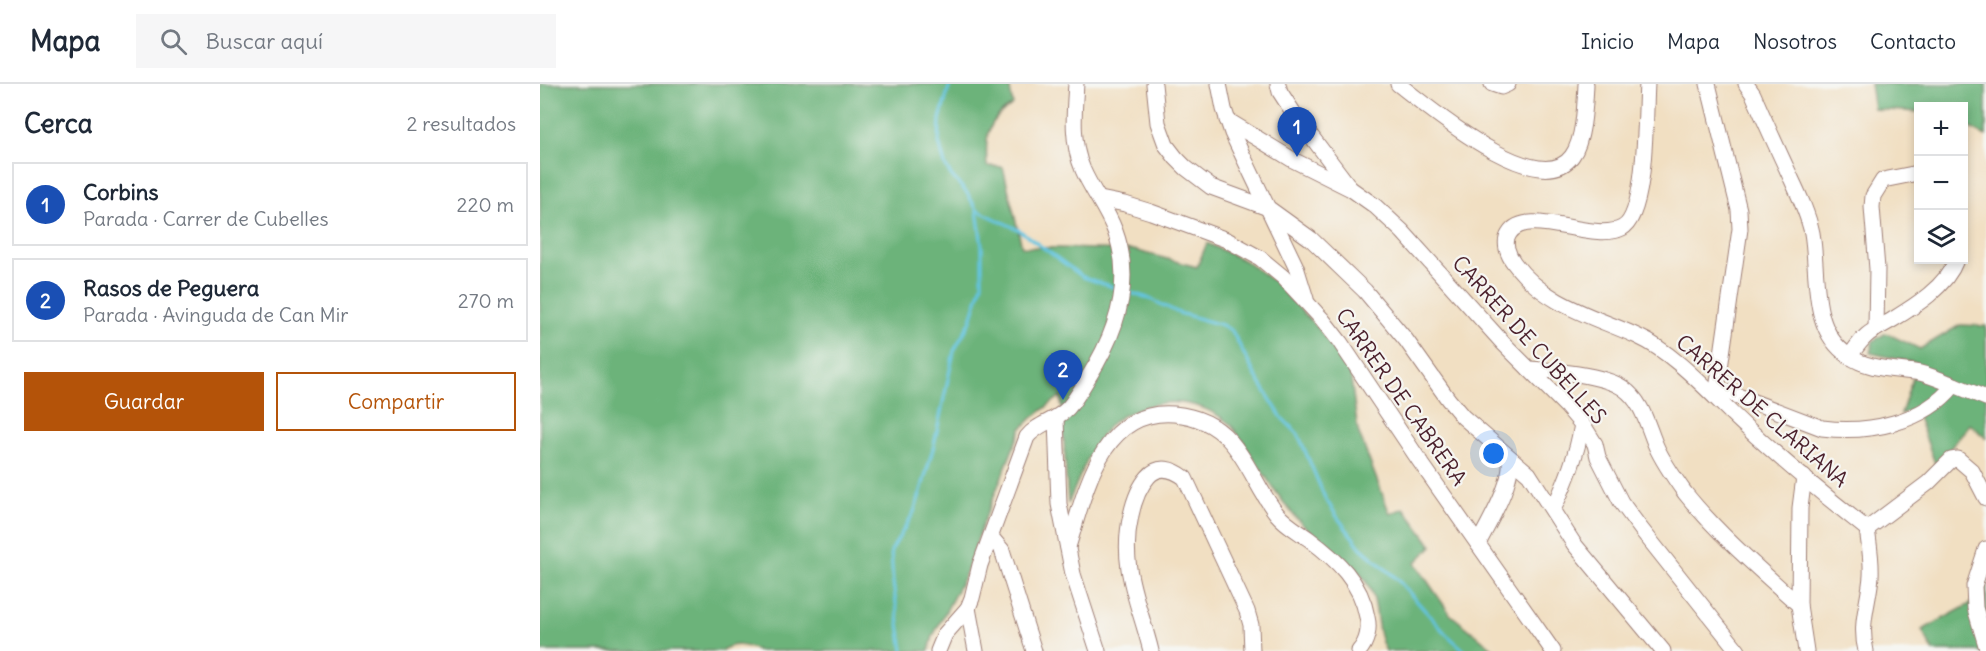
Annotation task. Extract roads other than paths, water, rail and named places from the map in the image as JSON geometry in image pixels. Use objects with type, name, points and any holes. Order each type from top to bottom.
[{"type":"street","points":[[938,651],[945,634],[968,608],[980,565],[1027,436],[1038,426],[1056,419],[1068,408],[1105,349],[1118,315],[1123,284],[1121,254],[1114,229],[1083,170],[1075,142],[1076,84]]},
{"type":"street","points":[[1154,84],[1158,123],[1166,146],[1181,163],[1211,187],[1268,208],[1311,238],[1365,291],[1406,340],[1463,417],[1529,474],[1574,544],[1663,651]]},
{"type":"street","points":[[1219,84],[1227,120],[1237,147],[1255,179],[1296,267],[1307,302]]},
{"type":"street","points":[[1278,84],[1280,92],[1293,112],[1351,189]]},
{"type":"street","points":[[1398,84],[1488,149],[1517,162],[1547,168],[1566,163],[1576,150],[1586,84]]},
{"type":"street","points":[[1492,84],[1501,87],[1508,84]]},
{"type":"street","name":"CARRER DE CLARIANA","points":[[1647,84],[1640,192],[1631,219],[1625,226],[1602,233],[1542,223],[1521,224],[1514,228],[1506,241],[1511,259],[1541,291],[1561,303],[1637,336],[1669,355],[1716,393],[1752,433],[1867,528]]},
{"type":"street","points":[[1708,84],[1739,210],[1740,229],[1716,393],[1822,428],[1836,430],[1878,427],[1905,420],[1930,408],[1946,396],[1954,385]]},
{"type":"street","points":[[1746,84],[1753,94],[1782,157],[1807,217],[1811,231],[1817,298],[1821,316],[1832,340],[1849,357],[1881,367],[1934,377],[1986,398]]},
{"type":"street","name":"CARRER DE CUBELLES","points":[[1227,120],[1293,160],[1351,189],[1375,206],[1402,231],[1503,343],[1582,424],[1595,444],[1598,457],[1621,502],[1738,651]]},
{"type":"street","points":[[1876,329],[1877,269],[1873,196],[1883,180],[1914,174]]},
{"type":"street","name":"CARRER DE CABRERA","points":[[1100,199],[1151,212],[1227,240],[1245,249],[1283,277],[1340,342],[1419,460],[1553,651]]},
{"type":"street","points":[[1849,357],[1858,344],[1876,329],[1906,311],[1941,283],[1950,274],[1954,264]]},
{"type":"street","points":[[1529,369],[1550,370],[1596,379],[1622,387],[1640,406],[1662,457],[1685,492],[1707,518],[1799,605]]},
{"type":"street","points":[[1068,547],[1095,467],[1106,447],[1120,430],[1133,422],[1153,415],[1170,414],[1200,419],[1216,428],[1231,441],[1277,513],[1294,530],[1334,559],[1352,578],[1360,591],[1369,623],[1362,650]]},
{"type":"street","points":[[1056,419],[1059,504],[1073,574],[1098,651]]},
{"type":"street","points":[[1553,510],[1573,462],[1582,424]]},
{"type":"street","points":[[1478,544],[1503,494],[1510,472],[1509,458]]},
{"type":"street","points":[[1866,651],[1862,633],[1863,617],[1871,574],[1867,528],[1928,483],[1951,460],[1958,459],[1965,463],[1981,485],[1986,498]]},
{"type":"street","points":[[1150,651],[1130,578],[1126,542],[1133,503],[1143,483],[1150,474],[1159,469],[1168,468],[1185,478],[1238,589],[1251,625],[1252,651]]},
{"type":"street","points":[[1804,477],[1800,508],[1799,605],[1806,651]]},
{"type":"street","points":[[991,537],[1002,550],[1034,651]]},
{"type":"street","points":[[1986,549],[1974,586],[1976,608],[1986,645]]},
{"type":"street","points":[[968,608],[976,651]]},
{"type":"waterway","points":[[903,651],[893,583],[891,551],[914,512],[934,445],[954,351],[971,320],[982,284],[982,246],[977,210],[945,165],[939,142],[940,119],[950,84]]},
{"type":"waterway","points":[[977,210],[1019,230],[1083,277],[1116,288]]},
{"type":"waterway","points":[[1128,292],[1148,298],[1179,313],[1222,325],[1232,331],[1254,373],[1282,418],[1298,434],[1325,498],[1338,518],[1361,548],[1397,579],[1445,633],[1465,651]]},
{"type":"place","name":"Corbins","points":[[1297,157]]},
{"type":"place","name":"Rasos de Peguera","points":[[1063,400]]}]
